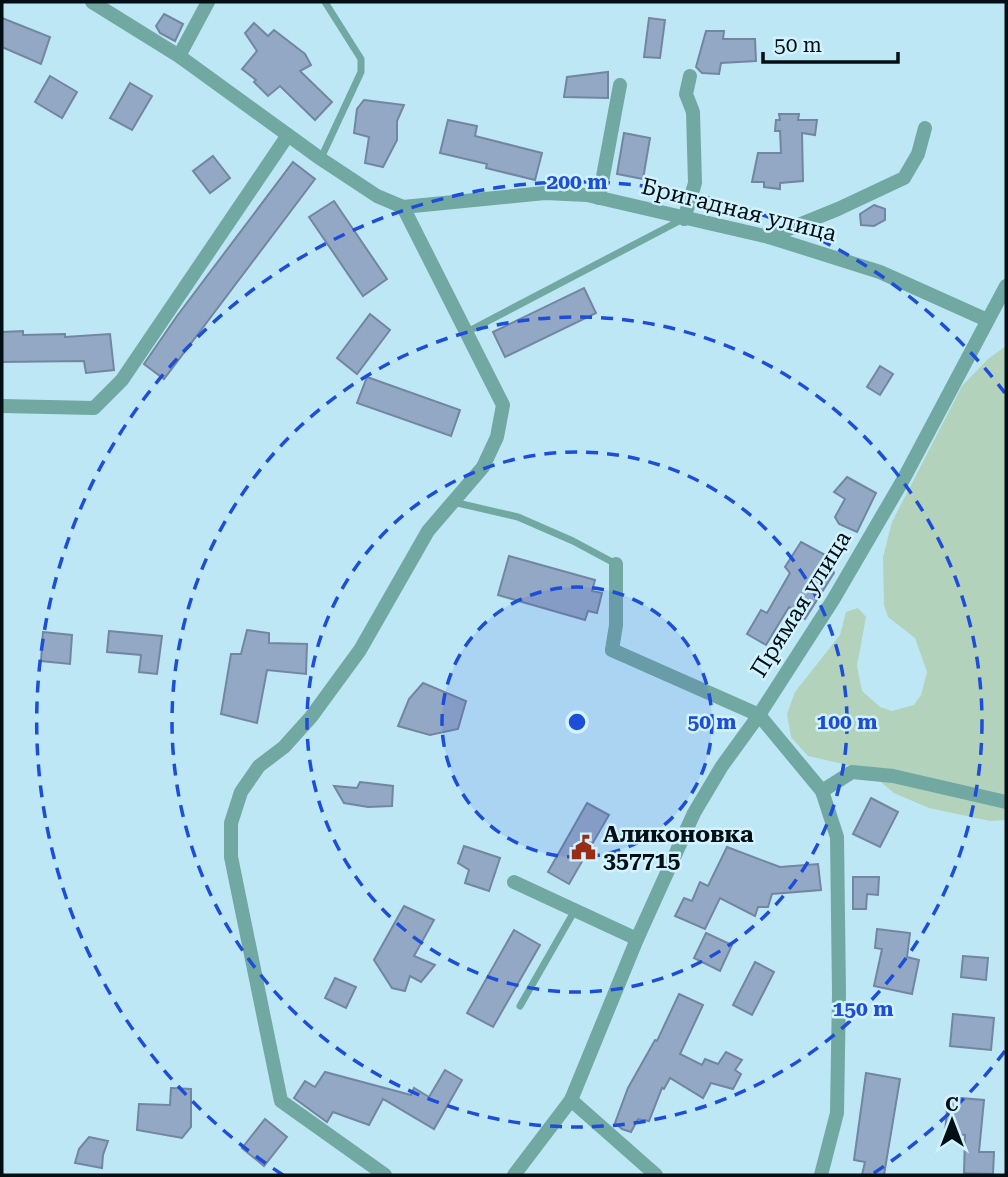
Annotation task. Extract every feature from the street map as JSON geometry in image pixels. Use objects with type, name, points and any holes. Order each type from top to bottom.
[{"type":"street","points":[[92,2],[179,56],[321,159],[377,196],[403,207],[503,405],[497,436],[483,467],[428,531],[360,650],[312,717],[284,747],[260,766],[241,792],[231,823],[231,857],[281,1101],[385,1175]]},
{"type":"street","points":[[179,56],[208,2]]},
{"type":"street","points":[[684,219],[695,183],[692,112],[687,94],[690,76]]},
{"type":"street","points":[[599,198],[620,85]]},
{"type":"street","points":[[769,237],[904,178],[918,154],[925,128]]},
{"type":"street","points":[[2,407],[94,408],[122,380],[288,135]]},
{"type":"street","name":"Бригадная улица","points":[[403,207],[545,193],[599,198],[769,237],[880,272],[987,320]]},
{"type":"street","name":"Прямая улица","points":[[514,1175],[571,1100],[638,939],[695,813],[722,766],[759,715],[833,600],[903,480],[1006,286]]},
{"type":"street","points":[[617,564],[616,625],[612,650],[759,715],[822,791],[837,837],[839,993],[837,1113],[821,1175]]},
{"type":"street","points":[[822,791],[852,772],[893,776],[1006,802]]},
{"type":"street","points":[[514,882],[638,939]]},
{"type":"street","points":[[571,1100],[656,1175]]},
{"type":"lane","points":[[321,159],[361,72],[361,59],[325,2]]},
{"type":"lane","points":[[467,332],[684,219]]},
{"type":"lane","points":[[453,502],[518,517],[617,564]]},
{"type":"lane","points":[[520,1006],[575,910]]},
{"type":"green space","points":[[1006,346],[1006,820],[990,821],[929,808],[894,793],[865,769],[808,756],[791,737],[787,714],[795,692],[840,635],[846,612],[858,608],[866,617],[857,666],[862,691],[880,707],[892,711],[914,705],[921,695],[927,672],[915,638],[888,617],[884,605],[883,557],[892,522],[962,386],[988,359]]},
{"type":"building","points":[[164,14],[183,24],[175,41],[160,33],[156,26]]},
{"type":"building","points":[[2,18],[50,37],[41,64],[2,47]]},
{"type":"building","points":[[649,18],[665,20],[660,58],[644,57]]},
{"type":"building","points":[[254,23],[268,36],[274,30],[305,54],[311,65],[300,71],[332,102],[315,120],[280,86],[268,96],[254,82],[256,80],[242,69],[257,51],[245,33]]},
{"type":"building","points":[[706,31],[724,31],[723,39],[755,39],[756,61],[721,63],[719,74],[702,73],[696,67]]},
{"type":"building","points":[[608,72],[608,98],[564,97],[567,77]]},
{"type":"building","points":[[50,76],[77,92],[62,118],[35,102]]},
{"type":"building","points":[[130,83],[152,96],[132,130],[110,118]]},
{"type":"building","points":[[364,100],[404,105],[397,121],[397,140],[383,167],[365,163],[369,137],[354,133],[357,109]]},
{"type":"building","points":[[779,114],[799,114],[798,120],[817,120],[815,135],[802,133],[803,181],[780,183],[780,189],[764,187],[764,182],[752,182],[758,153],[781,153],[780,131],[775,131],[776,120],[780,120]]},
{"type":"building","points":[[448,120],[477,126],[475,136],[542,153],[535,180],[486,168],[487,164],[440,153]]},
{"type":"building","points":[[624,133],[650,138],[643,179],[617,174]]},
{"type":"building","points":[[213,156],[230,178],[210,193],[193,171]]},
{"type":"building","points":[[293,162],[315,179],[164,379],[144,364]]},
{"type":"building","points":[[334,201],[387,279],[363,296],[309,217]]},
{"type":"building","points":[[874,205],[885,209],[885,220],[874,226],[861,225],[860,214]]},
{"type":"building","points":[[584,288],[596,313],[505,357],[493,332]]},
{"type":"building","points":[[370,314],[390,330],[357,374],[337,358]]},
{"type":"building","points":[[23,331],[23,335],[65,334],[65,337],[110,334],[114,370],[86,373],[84,361],[2,362],[2,332]]},
{"type":"building","points":[[880,366],[893,374],[880,395],[867,387]]},
{"type":"building","points":[[367,377],[460,410],[451,436],[357,403]]},
{"type":"building","points":[[847,477],[876,493],[857,532],[839,524],[835,517],[845,499],[834,492]]},
{"type":"building","points":[[801,542],[827,556],[834,573],[805,619],[789,607],[766,645],[747,634],[761,610],[767,613],[790,573],[785,567]]},
{"type":"building","points":[[509,556],[595,580],[592,591],[602,593],[597,613],[588,611],[585,620],[498,595]]},
{"type":"building","points":[[247,630],[269,633],[269,643],[307,644],[306,674],[267,670],[257,723],[221,714],[231,654],[241,654]]},
{"type":"building","points":[[109,631],[162,636],[157,674],[139,672],[141,655],[107,652]]},
{"type":"building","points":[[43,632],[72,635],[70,664],[41,661]]},
{"type":"building","points":[[423,683],[466,701],[458,729],[430,735],[398,726],[409,699]]},
{"type":"building","points":[[360,782],[393,786],[392,806],[368,807],[344,803],[334,786],[357,788]]},
{"type":"building","points":[[871,798],[898,812],[880,847],[853,834]]},
{"type":"building","points":[[587,803],[609,815],[569,884],[548,872]]},
{"type":"building","points":[[464,846],[500,858],[489,891],[465,883],[469,870],[458,863]]},
{"type":"building","points":[[727,847],[780,867],[818,864],[821,890],[772,894],[768,907],[758,907],[755,916],[720,898],[705,929],[675,916],[684,898],[692,901],[700,882],[708,886]]},
{"type":"building","points":[[853,877],[879,877],[878,895],[867,894],[866,909],[853,909]]},
{"type":"building","points":[[404,906],[434,920],[414,956],[435,965],[421,982],[410,976],[405,991],[392,988],[374,960]]},
{"type":"building","points":[[877,929],[910,933],[907,957],[919,960],[912,994],[874,986],[882,949],[875,948]]},
{"type":"building","points":[[514,930],[540,945],[493,1027],[467,1013]]},
{"type":"building","points":[[706,933],[732,945],[720,971],[694,958]]},
{"type":"building","points":[[963,956],[988,958],[986,980],[961,977]]},
{"type":"building","points":[[755,962],[774,972],[752,1015],[733,1005]]},
{"type":"building","points":[[335,978],[356,987],[346,1008],[325,998]]},
{"type":"building","points":[[679,994],[703,1005],[680,1054],[702,1065],[705,1059],[718,1064],[726,1052],[742,1060],[735,1070],[741,1074],[733,1089],[711,1083],[703,1098],[670,1078],[664,1089],[662,1088],[649,1121],[638,1119],[631,1132],[622,1129],[615,1123],[628,1088],[655,1040],[657,1041]]},
{"type":"building","points":[[953,1014],[994,1018],[991,1050],[950,1046]]},
{"type":"building","points":[[445,1070],[462,1080],[434,1129],[383,1099],[369,1125],[333,1112],[327,1122],[294,1098],[305,1081],[315,1087],[325,1072],[411,1095],[414,1088],[429,1097]]},
{"type":"building","points":[[866,1073],[900,1079],[884,1175],[862,1175],[865,1162],[854,1160]]},
{"type":"building","points":[[171,1088],[191,1089],[191,1127],[182,1138],[137,1130],[139,1104],[170,1105]]},
{"type":"building","points":[[948,1097],[984,1100],[979,1152],[994,1152],[993,1174],[964,1173],[965,1135],[945,1133]]},
{"type":"building","points":[[265,1119],[287,1137],[264,1166],[242,1148]]},
{"type":"building","points":[[89,1137],[108,1141],[102,1168],[75,1163],[79,1149]]},
{"type":"place","name":"Аликоновка 357715","points":[[583,847]]}]
